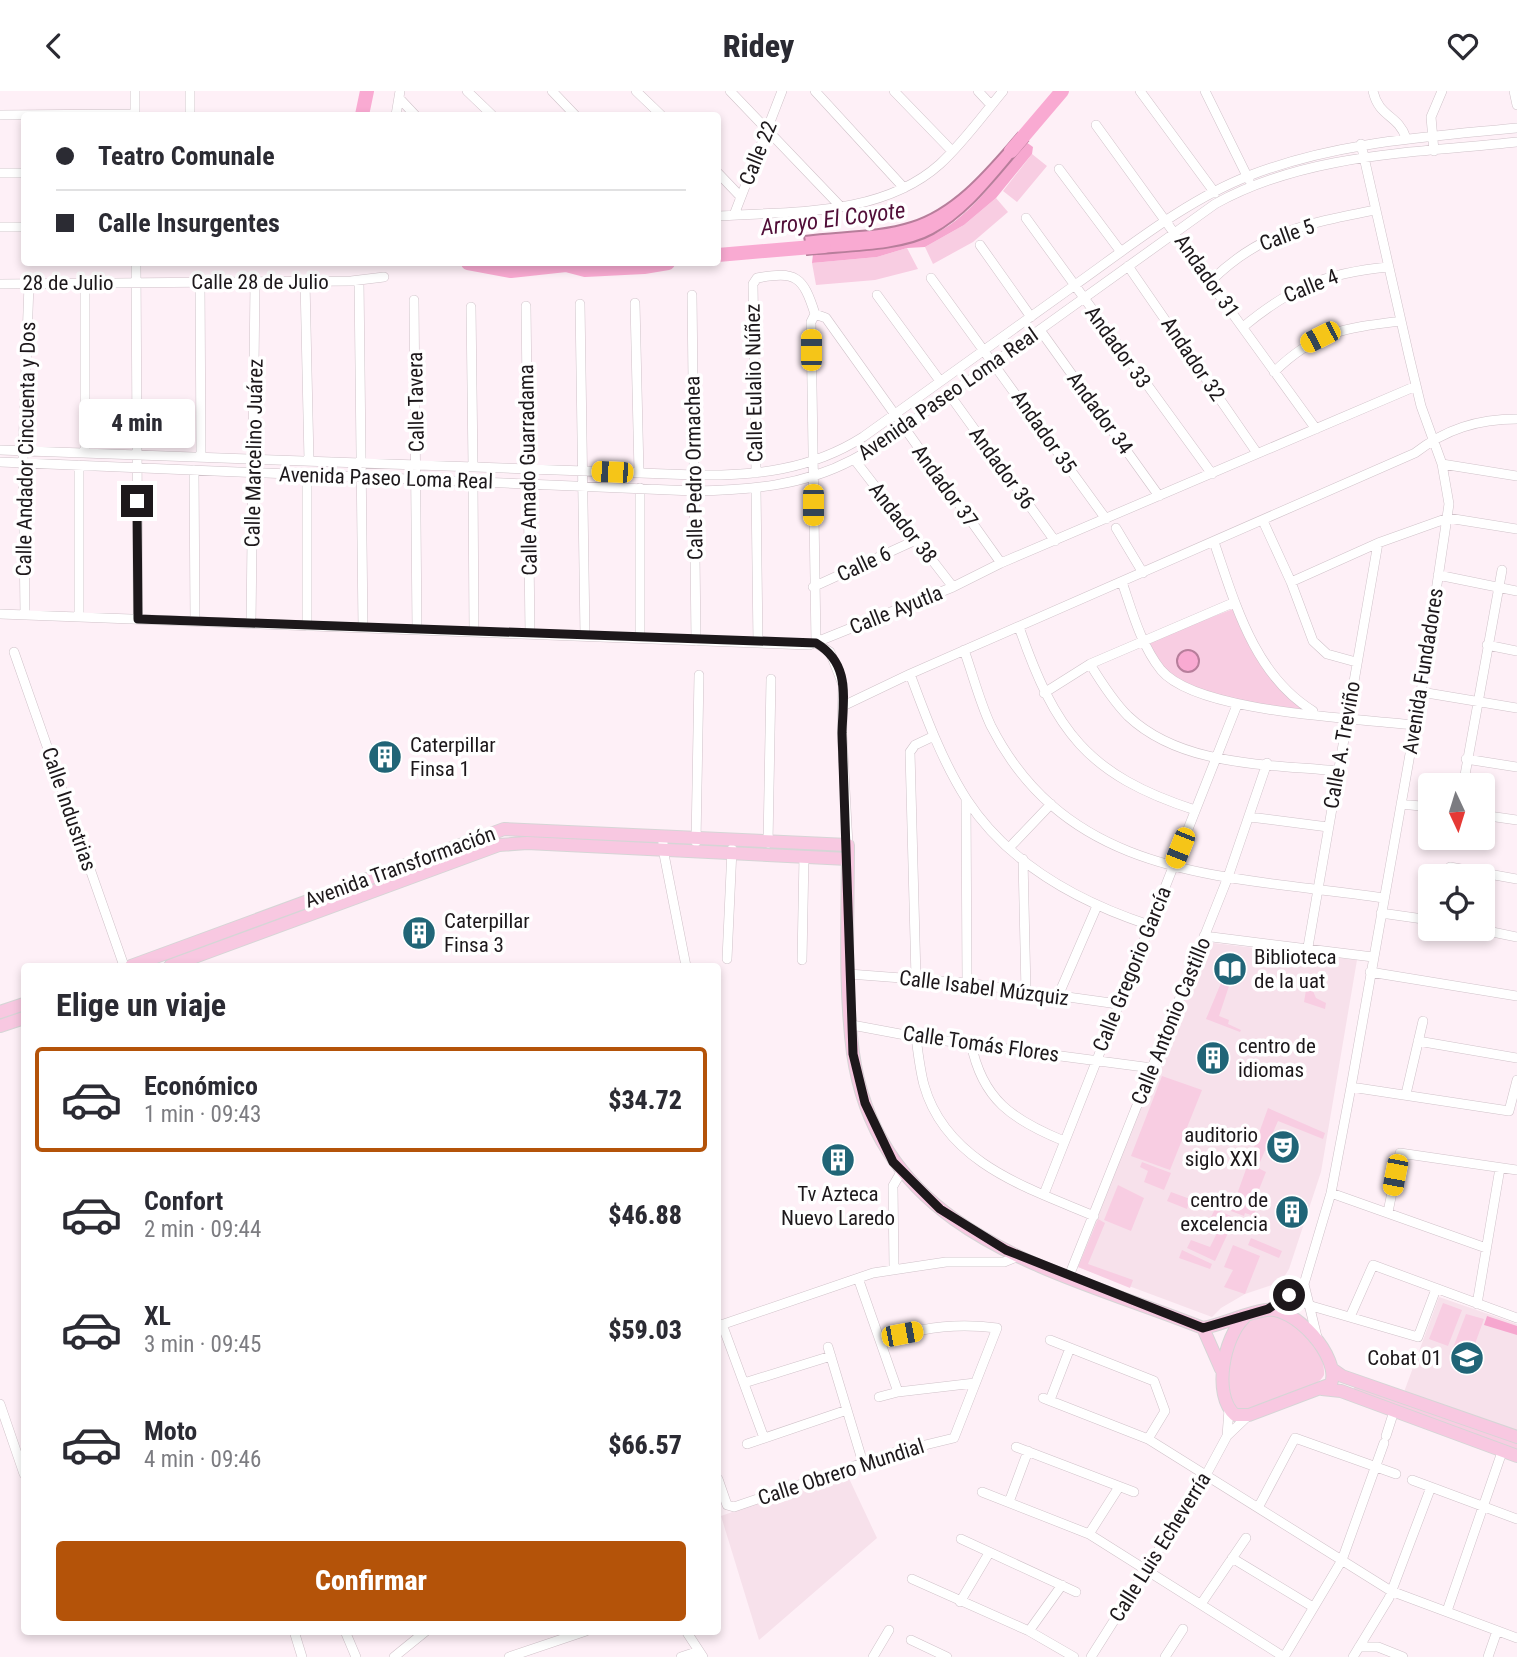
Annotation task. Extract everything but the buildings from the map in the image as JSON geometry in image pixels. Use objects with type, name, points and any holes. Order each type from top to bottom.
[{"type":"main road","name":"Avenida Transformación","points":[[160,961],[462,850],[508,843],[585,839],[615,834],[637,842]]},
{"type":"main road","points":[[615,834],[615,847]]},
{"type":"main road","name":"Avenida Transformación","points":[[585,839],[615,847],[637,842],[732,847],[804,856],[848,852]]},
{"type":"main road","name":"Avenida Transformación","points":[[732,847],[768,843],[848,852]]},
{"type":"main road","points":[[848,852],[853,1054],[865,1103],[885,1149],[901,1172],[925,1197],[955,1220],[1019,1256],[1203,1328],[1268,1309],[1284,1314],[1317,1337],[1332,1369],[1332,1382],[1321,1389],[1249,1415],[1235,1415],[1229,1409],[1221,1369],[1203,1328]]},
{"type":"main road","name":"Avenida Transformación","points":[[177,963],[251,929]]},
{"type":"main road","points":[[0,1012],[21,1005]]},
{"type":"main road","points":[[0,1026],[21,1019]]},
{"type":"main road","points":[[1221,1369],[1230,1335],[1244,1318]]},
{"type":"main road","points":[[1332,1369],[1360,1383],[1517,1437]]},
{"type":"main road","points":[[1355,1396],[1351,1387],[1360,1383]]},
{"type":"main road","points":[[1321,1389],[1335,1389],[1517,1456]]},
{"type":"street","points":[[135,91],[135,112]]},
{"type":"street","points":[[190,91],[190,112]]},
{"type":"street","points":[[467,91],[489,112]]},
{"type":"street","points":[[552,91],[572,112]]},
{"type":"street","points":[[636,91],[658,112]]},
{"type":"street","points":[[730,91],[768,128],[839,207]]},
{"type":"street","name":"Calle 22","points":[[734,215],[782,91]]},
{"type":"street","points":[[815,91],[904,188]]},
{"type":"street","points":[[894,91],[952,151]]},
{"type":"street","points":[[978,91],[991,105]]},
{"type":"street","points":[[721,216],[839,207],[888,196],[931,171],[952,151],[1003,91]]},
{"type":"street","points":[[1140,91],[1215,193]]},
{"type":"street","points":[[1205,91],[1250,181]]},
{"type":"street","points":[[1373,91],[1380,111],[1400,123],[1406,138]]},
{"type":"street","points":[[1434,151],[1431,117],[1442,91]]},
{"type":"street","points":[[1514,91],[1517,105]]},
{"type":"street","points":[[399,95],[413,112]]},
{"type":"street","points":[[0,115],[21,115]]},
{"type":"street","name":"Andador 31","points":[[1096,125],[1316,429]]},
{"type":"street","name":"Avenida Paseo Loma Real","points":[[0,450],[695,475],[756,473],[812,462],[839,452],[1121,252],[1215,193],[1361,143],[1517,128]]},
{"type":"street","name":"Avenida Paseo Loma Real","points":[[1273,172],[1517,142]]},
{"type":"street","name":"Avenida Fundadores","points":[[1304,1284],[1331,1193],[1351,1087],[1421,692],[1448,517],[1448,494],[1442,464],[1416,386],[1361,143]]},
{"type":"street","points":[[1059,169],[1121,252]]},
{"type":"street","points":[[0,173],[21,173]]},
{"type":"street","points":[[721,176],[740,196]]},
{"type":"street","name":"Avenida Paseo Loma Real","points":[[0,462],[695,491],[756,488],[813,477],[854,459],[903,428],[1250,181]]},
{"type":"street","name":"Calle 5","points":[[1211,281],[1236,256],[1276,235],[1375,211]]},
{"type":"street","name":"Andador 33","points":[[1026,218],[1212,474]]},
{"type":"street","points":[[0,227],[21,227]]},
{"type":"street","points":[[980,245],[1031,317]]},
{"type":"street","points":[[136,266],[138,619]]},
{"type":"street","name":"Andador 32","points":[[1128,266],[1257,453]]},
{"type":"street","name":"Calle 4","points":[[1243,327],[1272,303],[1306,284],[1346,271],[1388,267]]},
{"type":"street","name":"Calle Eulalio Núñez","points":[[756,473],[752,292],[757,278],[775,275],[797,277],[803,282],[813,315]]},
{"type":"street","name":"Calle 28 de Julio","points":[[136,283],[359,281],[384,277]]},
{"type":"street","name":"Andador 35","points":[[931,278],[986,350],[1106,519]]},
{"type":"street","points":[[305,281],[309,461]]},
{"type":"street","points":[[359,281],[363,628]]},
{"type":"street","points":[[200,282],[201,457]]},
{"type":"street","name":"Calle Marcelino Juárez","points":[[251,624],[255,472],[255,282]]},
{"type":"street","name":"Calle Andador Cincuenta y Dos","points":[[25,615],[23,450],[29,283]]},
{"type":"street","points":[[85,283],[85,453]]},
{"type":"street","name":"28 de Julio","points":[[0,284],[136,283]]},
{"type":"street","name":"Calle Pedro Ormachea","points":[[692,295],[696,641]]},
{"type":"street","points":[[877,295],[940,381]]},
{"type":"street","name":"Calle Tavera","points":[[414,300],[417,630]]},
{"type":"street","points":[[635,303],[639,473]]},
{"type":"street","points":[[580,304],[585,486],[585,636]]},
{"type":"street","name":"Calle Amado Guarradama","points":[[526,306],[530,634]]},
{"type":"street","points":[[471,307],[473,467]]},
{"type":"street","points":[[813,315],[813,587],[816,643],[830,652],[838,664],[844,685],[848,852]]},
{"type":"street","name":"Andador 37","points":[[813,315],[826,318],[1001,563]]},
{"type":"street","points":[[1274,372],[1301,347],[1320,337],[1339,331],[1401,321]]},
{"type":"street","name":"Andador 34","points":[[1040,330],[1159,496]]},
{"type":"street","name":"Calle Ayutla","points":[[0,614],[696,641],[816,643],[953,587],[1001,563],[1416,386]]},
{"type":"street","name":"Andador 36","points":[[949,394],[1055,541]]},
{"type":"street","points":[[843,706],[964,650],[1415,453],[1433,439],[1477,421],[1517,419]]},
{"type":"street","name":"Andador 38","points":[[854,459],[953,587]]},
{"type":"street","points":[[1442,464],[1517,476]]},
{"type":"street","points":[[79,465],[79,617]]},
{"type":"street","points":[[194,470],[195,621]]},
{"type":"street","points":[[307,474],[307,626]]},
{"type":"street","points":[[473,481],[474,632]]},
{"type":"street","points":[[640,488],[640,638]]},
{"type":"street","name":"Calle Eulalio Núñez","points":[[756,488],[758,643]]},
{"type":"street","points":[[1291,582],[1378,543],[1448,517],[1517,529]]},
{"type":"street","points":[[1263,521],[1291,582],[1306,628],[1318,648],[1337,658],[1356,662]]},
{"type":"street","points":[[1116,529],[1143,573]]},
{"type":"street","name":"Calle 6","points":[[813,587],[916,540]]},
{"type":"street","points":[[1214,542],[1235,602],[1269,670],[1295,700],[1317,714]]},
{"type":"street","name":"Calle A. Treviño","points":[[1308,947],[1378,543]]},
{"type":"street","points":[[1464,773],[1502,571]]},
{"type":"street","points":[[1438,575],[1517,590]]},
{"type":"street","points":[[1122,582],[1143,641],[1171,680],[1194,693],[1237,705],[1414,725]]},
{"type":"street","points":[[1044,692],[1090,664],[1235,602]]},
{"type":"street","points":[[1019,627],[1044,692],[1071,735],[1099,764],[1142,792],[1195,810]]},
{"type":"street","points":[[1487,645],[1517,651]]},
{"type":"street","points":[[964,650],[990,723],[1001,744],[1016,766],[1051,804],[1077,825],[1115,847],[1172,867],[1383,898]]},
{"type":"street","name":"Calle Industrias","points":[[13,652],[123,963]]},
{"type":"street","points":[[1090,664],[1107,691],[1128,716],[1173,744],[1216,757],[1338,771]]},
{"type":"street","points":[[910,674],[934,736],[966,799],[1009,848],[1073,894],[1149,925]]},
{"type":"street","points":[[696,844],[699,675]]},
{"type":"street","points":[[768,843],[771,679]]},
{"type":"street","points":[[1421,692],[1517,708]]},
{"type":"street","name":"Calle Gregorio García","points":[[1044,1194],[1237,705]]},
{"type":"street","points":[[916,978],[910,752],[915,745],[934,736]]},
{"type":"street","points":[[1466,759],[1517,767]]},
{"type":"street","name":"Calle Antonio Castillo","points":[[1069,1276],[1228,877],[1267,763]]},
{"type":"street","points":[[966,799],[967,983]]},
{"type":"street","points":[[1009,848],[1051,804]]},
{"type":"street","points":[[1401,804],[1418,806]]},
{"type":"street","points":[[1250,817],[1328,827]]},
{"type":"street","points":[[1495,817],[1517,820]]},
{"type":"street","points":[[663,843],[685,963]]},
{"type":"street","points":[[727,959],[732,847]]},
{"type":"street","points":[[802,960],[804,856]]},
{"type":"street","points":[[1023,859],[1026,992]]},
{"type":"street","points":[[1495,877],[1517,879]]},
{"type":"street","points":[[1058,996],[1097,906]]},
{"type":"street","points":[[1381,913],[1418,918]]},
{"type":"street","points":[[1495,932],[1517,937]]},
{"type":"street","points":[[1204,936],[1373,957]]},
{"type":"street","points":[[1370,972],[1517,996]]},
{"type":"street","name":"Calle Isabel Múzquiz","points":[[849,974],[967,983],[1118,1004]]},
{"type":"street","points":[[1406,1094],[1423,1021]]},
{"type":"street","name":"Calle Tomás Flores","points":[[852,1025],[916,1037],[971,1042],[1152,1068]]},
{"type":"street","points":[[916,1037],[925,1088],[953,1135],[986,1166],[1094,1216]]},
{"type":"street","points":[[1418,1041],[1517,1058]]},
{"type":"street","points":[[971,1042],[976,1067],[998,1103],[1023,1122],[1064,1141]]},
{"type":"street","points":[[1351,1087],[1509,1111],[1517,1080]]},
{"type":"street","points":[[1388,1212],[1400,1153],[1517,1170]]},
{"type":"street","points":[[1477,1304],[1500,1168]]},
{"type":"street","points":[[894,1268],[893,1186],[901,1172]]},
{"type":"street","points":[[1331,1193],[1486,1248]]},
{"type":"street","points":[[721,1325],[858,1277],[894,1268],[946,1262],[1004,1262],[1019,1256]]},
{"type":"street","points":[[1350,1317],[1373,1265],[1517,1318]]},
{"type":"street","points":[[858,1277],[898,1392]]},
{"type":"street","points":[[1268,1309],[1304,1284],[1317,1337]]},
{"type":"street","points":[[1308,1305],[1418,1337],[1436,1289]]},
{"type":"street","points":[[879,1397],[898,1392],[975,1383],[997,1328],[968,1325],[929,1328],[882,1342]]},
{"type":"street","points":[[721,1327],[764,1438]]},
{"type":"street","points":[[1050,1340],[1154,1381],[1165,1411],[1148,1439]]},
{"type":"street","points":[[1070,1347],[1046,1399],[1148,1439],[1391,1591],[1517,1638]]},
{"type":"street","points":[[744,1383],[830,1352],[863,1463]]},
{"type":"street","name":"Calle Obrero Mundial","points":[[721,1486],[729,1506],[863,1463],[954,1438],[975,1383]]},
{"type":"street","points":[[0,1405],[21,1465]]},
{"type":"street","name":"Calle Luis Echeverría","points":[[1227,1436],[1229,1409]]},
{"type":"street","points":[[747,1444],[847,1410]]},
{"type":"street","points":[[982,1492],[1089,1534],[1284,1657],[1342,1560],[1394,1411]]},
{"type":"street","name":"Calle Luis Echeverría","points":[[1091,1657],[1206,1475],[1227,1436],[1249,1415]]},
{"type":"street","points":[[1259,1506],[1295,1438],[1396,1474]]},
{"type":"street","points":[[1016,1447],[1134,1492]]},
{"type":"street","points":[[1009,1502],[1028,1451]]},
{"type":"street","points":[[1447,1611],[1502,1452]]},
{"type":"street","points":[[1412,1480],[1517,1519]]},
{"type":"street","points":[[1089,1534],[1119,1487]]},
{"type":"street","points":[[1353,1657],[1391,1591],[1431,1487]]},
{"type":"street","points":[[1201,1604],[1246,1538]]},
{"type":"street","points":[[961,1539],[1076,1591]]},
{"type":"street","points":[[960,1602],[989,1553]]},
{"type":"street","points":[[1232,1558],[1313,1607]]},
{"type":"street","points":[[912,1579],[1029,1631],[1074,1657]]},
{"type":"street","points":[[1029,1631],[1062,1585]]},
{"type":"street","points":[[1180,1657],[1167,1654],[1183,1629]]},
{"type":"street","points":[[873,1657],[889,1630]]},
{"type":"street","points":[[1488,1657],[1497,1630]]},
{"type":"street","points":[[296,1635],[301,1657]]},
{"type":"street","points":[[347,1635],[356,1657]]},
{"type":"street","points":[[394,1657],[421,1635]]},
{"type":"street","points":[[509,1657],[574,1635]]},
{"type":"street","points":[[681,1657],[701,1654],[689,1635]]},
{"type":"street","points":[[911,1640],[924,1653],[947,1657]]},
{"type":"street","points":[[1359,1647],[1378,1647],[1403,1657]]},
{"type":"shaded area","points":[[1018,133],[1028,141],[973,204],[933,234],[889,247],[807,255],[804,236],[898,226],[943,207],[970,185]]},
{"type":"shaded area","points":[[1026,142],[1033,147],[1032,154],[996,198],[964,225],[925,247],[907,248],[877,257],[812,263],[813,254],[902,245],[945,228],[983,195]]},
{"type":"shaded area","points":[[1032,154],[1047,166],[1017,202],[1003,191]]},
{"type":"shaded area","points":[[996,198],[1008,212],[973,242],[933,264],[925,247],[964,225]]},
{"type":"shaded area","points":[[907,248],[918,269],[875,280],[816,285],[812,263],[877,257]]},
{"type":"shaded area","points":[[1233,609],[1257,658],[1311,712],[1210,699],[1177,683],[1144,643]]},
{"type":"shaded area","points":[[1184,650],[1192,650],[1199,657],[1199,665],[1192,672],[1184,672],[1177,665],[1177,657]]},
{"type":"shaded area","points":[[1205,942],[1357,960],[1321,1172],[1289,1269],[1281,1282],[1245,1294],[1221,1308],[1212,1317],[1078,1267]]},
{"type":"shaded area","points":[[1221,983],[1229,986],[1219,1016],[1229,1020],[1228,1024],[1241,1030],[1240,1032],[1206,1019]]},
{"type":"shaded area","points":[[1307,984],[1310,984],[1316,998],[1326,1003],[1325,1009],[1304,1002]]},
{"type":"shaded area","points":[[1162,1076],[1202,1090],[1170,1170],[1131,1156]]},
{"type":"shaded area","points":[[1268,1108],[1325,1133],[1323,1139],[1278,1121],[1260,1162],[1260,1169],[1266,1172],[1252,1207],[1256,1209],[1254,1216],[1245,1213],[1244,1216],[1231,1211]]},
{"type":"shaded area","points":[[1142,1162],[1171,1173],[1164,1190],[1144,1182],[1148,1171],[1140,1167]]},
{"type":"shaded area","points":[[1118,1185],[1144,1198],[1131,1231],[1104,1220]]},
{"type":"shaded area","points":[[1171,1192],[1190,1199],[1187,1209],[1167,1201]]},
{"type":"shaded area","points":[[1215,1209],[1231,1216],[1227,1226],[1210,1219]]},
{"type":"shaded area","points":[[1098,1219],[1105,1223],[1088,1264],[1133,1280],[1130,1288],[1078,1267]]},
{"type":"shaded area","points":[[1219,1229],[1228,1233],[1215,1261],[1187,1248],[1191,1240],[1210,1247]]},
{"type":"shaded area","points":[[1251,1238],[1282,1251],[1279,1258],[1248,1245]]},
{"type":"shaded area","points":[[1233,1245],[1260,1256],[1245,1294],[1224,1287],[1233,1270],[1224,1267]]},
{"type":"shaded area","points":[[1182,1250],[1212,1264],[1210,1269],[1179,1258]]},
{"type":"shaded area","name":"Cobat 01","points":[[1439,1297],[1517,1324],[1517,1434],[1404,1392]]},
{"type":"shaded area","points":[[1443,1303],[1462,1310],[1448,1346],[1429,1339]]},
{"type":"shaded area","points":[[1276,1313],[1309,1338],[1320,1355],[1324,1375],[1319,1382],[1283,1401],[1234,1413],[1227,1373],[1229,1355],[1249,1319]]},
{"type":"shaded area","points":[[1466,1314],[1484,1319],[1471,1355],[1453,1348]]},
{"type":"shaded area","points":[[1487,1316],[1517,1326],[1517,1335],[1484,1325]]},
{"type":"shaded area","points":[[1355,1386],[1517,1442],[1517,1451],[1353,1390]]},
{"type":"shaded area","points":[[846,1472],[877,1538],[759,1640],[721,1516]]},
{"type":"waterway","name":"Arroyo El Coyote","points":[[363,112],[367,91]]},
{"type":"waterway","name":"Arroyo El Coyote","points":[[1011,151],[1062,91]]},
{"type":"waterway","name":"Arroyo El Coyote","points":[[721,255],[824,246]]},
{"type":"waterway","name":"Arroyo El Coyote","points":[[484,266],[511,271],[557,266]]},
{"type":"waterway","name":"Arroyo El Coyote","points":[[570,266],[585,270],[650,266]]},
{"type":"place","name":"Caterpillar Finsa 1","points":[[385,757]]},
{"type":"place","name":"Caterpillar Finsa 3","points":[[419,933]]},
{"type":"place","name":"Biblioteca de la uat","points":[[1230,969]]},
{"type":"place","name":"centro de idiomas","points":[[1213,1058]]},
{"type":"place","name":"auditorio siglo XXI","points":[[1283,1147]]},
{"type":"place","name":"Tv Azteca Nuevo Laredo","points":[[838,1160]]},
{"type":"place","name":"centro de excelencia","points":[[1292,1212]]},
{"type":"place","name":"Cobat 01","points":[[1467,1358]]},
{"type":"route","points":[[137,501],[138,619],[809,645],[816,643],[830,652],[838,664],[844,685],[842,733],[848,845],[853,1054],[873,1125],[893,1162],[912,1185],[940,1209],[1006,1250],[1203,1328],[1268,1309],[1289,1295]]}]
